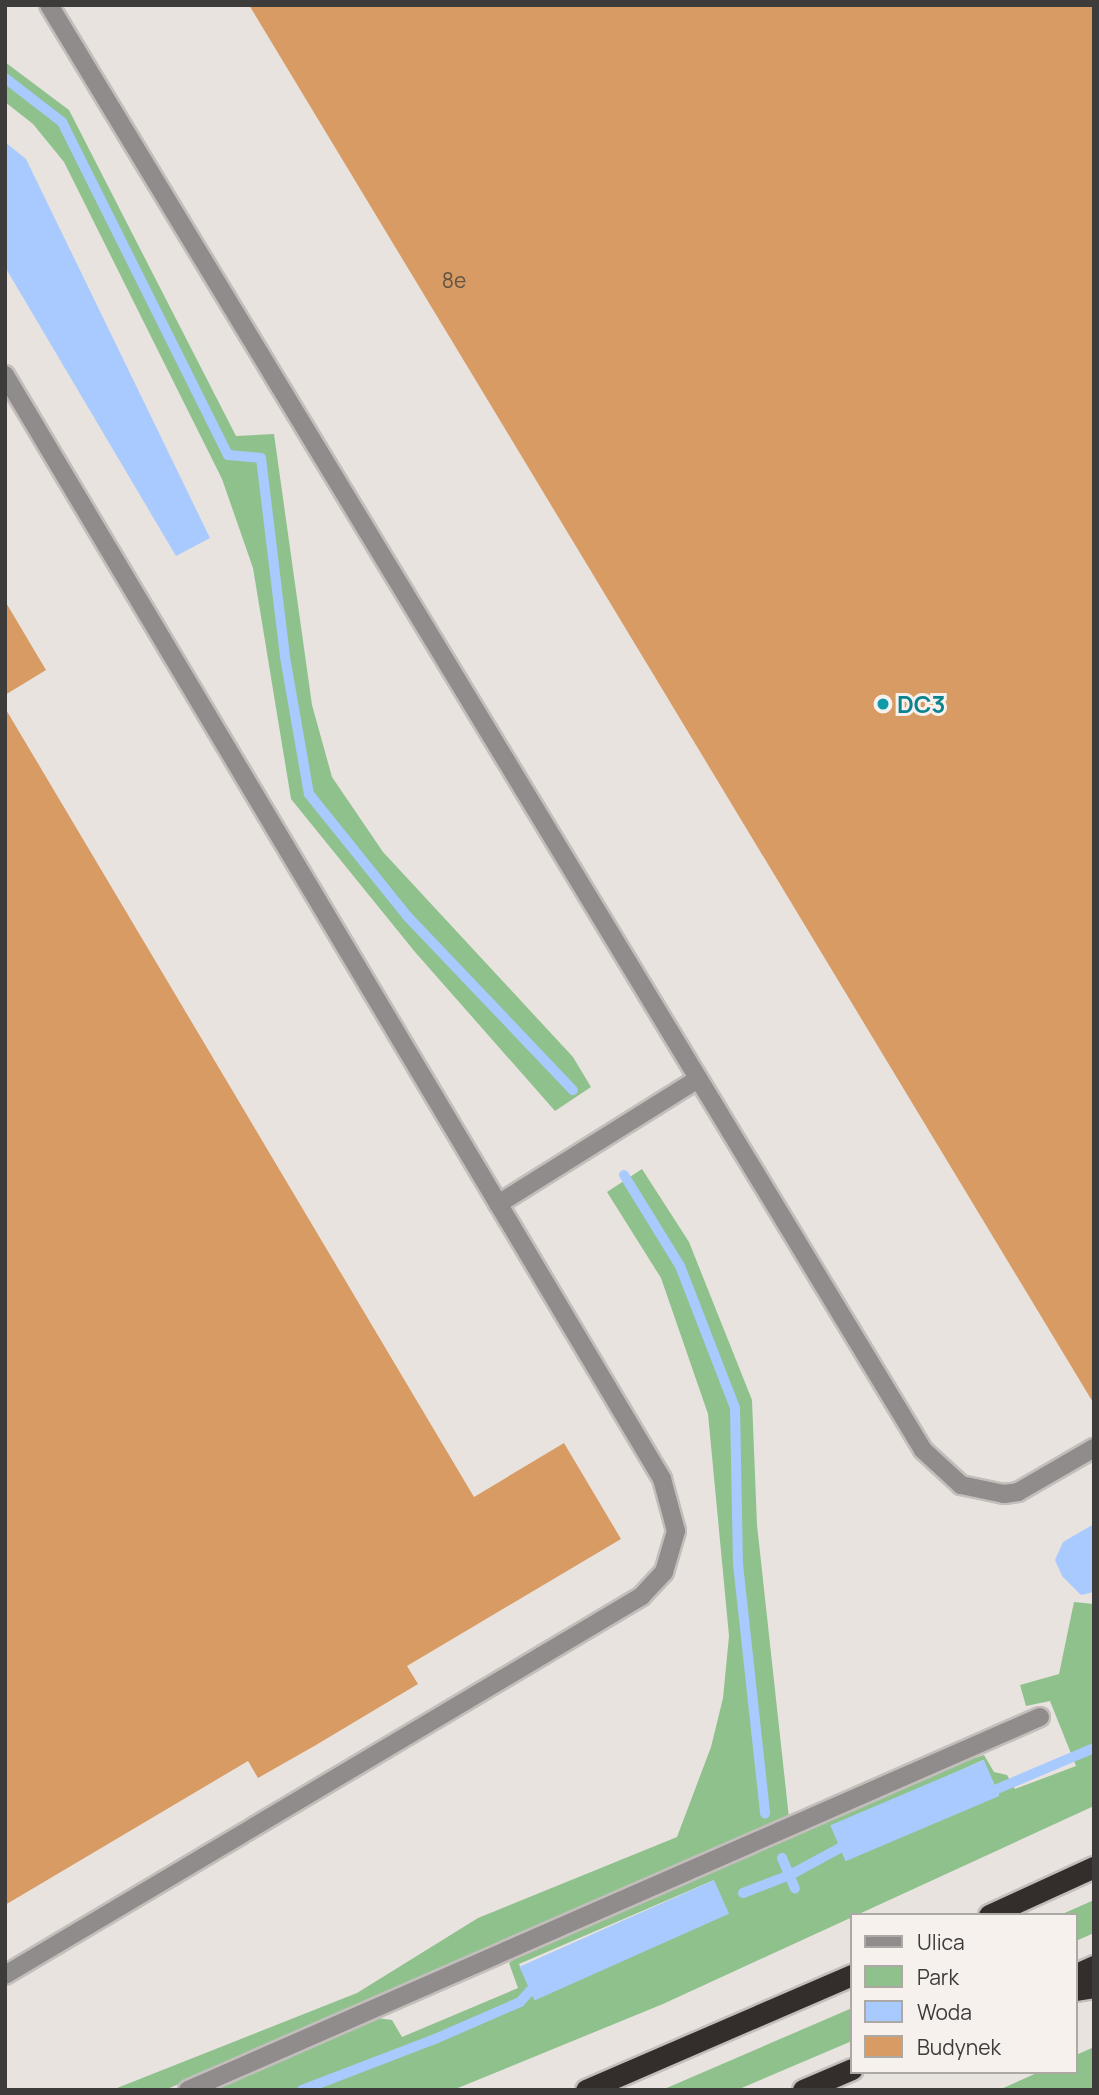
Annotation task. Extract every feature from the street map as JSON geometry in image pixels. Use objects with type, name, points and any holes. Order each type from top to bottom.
[{"type":"highway","points":[[993,1913],[1094,1867]]},
{"type":"highway","points":[[1078,1973],[1094,1966]]},
{"type":"highway","points":[[586,2090],[850,1976]]},
{"type":"highway","points":[[803,2090],[850,2070]]},
{"type":"lane","points":[[49,5],[923,1450],[940,1470],[961,1485],[989,1493],[1018,1492],[1094,1448]]},
{"type":"lane","points":[[5,375],[662,1479],[676,1518],[675,1542],[664,1572],[625,1608],[5,1975]]},
{"type":"lane","points":[[498,1204],[698,1079]]},
{"type":"lane","points":[[188,2090],[1040,1717]]},
{"type":"green space","points":[[5,62],[69,110],[236,436],[274,434],[312,705],[332,777],[383,852],[573,1057],[591,1087],[555,1111],[415,952],[291,799],[253,568],[222,479],[64,162],[33,124],[5,102]]},
{"type":"green space","points":[[642,1169],[689,1242],[752,1400],[757,1525],[789,1818],[165,2090],[112,2090],[357,1993],[478,1918],[677,1837],[711,1747],[723,1698],[729,1636],[708,1414],[661,1278],[607,1192]]},
{"type":"green space","points":[[1074,1602],[1094,1604],[1094,1806],[861,1913],[850,1913],[850,1918],[663,2004],[453,2090],[207,2090],[377,2018],[392,2020],[402,2037],[518,1988],[509,1963],[521,1954],[946,1767],[984,1755],[994,1772],[1007,1775],[1015,1789],[1076,1766],[1050,1701],[1026,1706],[1020,1685],[1059,1674]],"holes":[[[983,1760],[999,1795],[832,1829]],[[714,1880],[533,1997],[519,1964]]]},
{"type":"green space","points":[[1094,1900],[1094,1933],[1078,1940],[1078,1913],[1065,1913]]},
{"type":"green space","points":[[850,2009],[850,2042],[737,2090],[662,2090]]},
{"type":"green space","points":[[1094,2047],[1094,2090],[999,2090],[1035,2074],[1078,2074],[1078,2054]]},
{"type":"water","points":[[5,142],[26,159],[210,538],[176,556],[5,267]]},
{"type":"water","points":[[1094,1524],[1094,1592],[1081,1595],[1062,1576],[1055,1560],[1063,1542]]},
{"type":"water","points":[[984,1760],[999,1796],[846,1861],[830,1825]]},
{"type":"water","points":[[714,1880],[729,1914],[534,2000],[519,1967]]},
{"type":"building","name":"DC3","points":[[249,5],[1094,5],[1094,1404]]},
{"type":"building","points":[[5,601],[46,670],[5,695]]},
{"type":"building","points":[[5,708],[474,1497],[564,1443],[621,1539],[407,1666],[418,1684],[316,1745],[258,1778],[248,1761],[5,1905]]},
{"type":"waterway","points":[[5,78],[62,122],[228,455],[261,458],[285,657],[309,794],[408,917],[573,1090]]},
{"type":"waterway","points":[[624,1175],[680,1266],[735,1408],[738,1564],[765,1814]]},
{"type":"waterway","points":[[997,1789],[1094,1748]]},
{"type":"waterway","points":[[743,1893],[790,1875],[840,1848]]},
{"type":"waterway","points":[[782,1858],[795,1888]]},
{"type":"waterway","points":[[302,2090],[435,2039],[520,2002],[530,1991]]},
{"type":"place","name":"DC3","points":[[883,704]]}]
